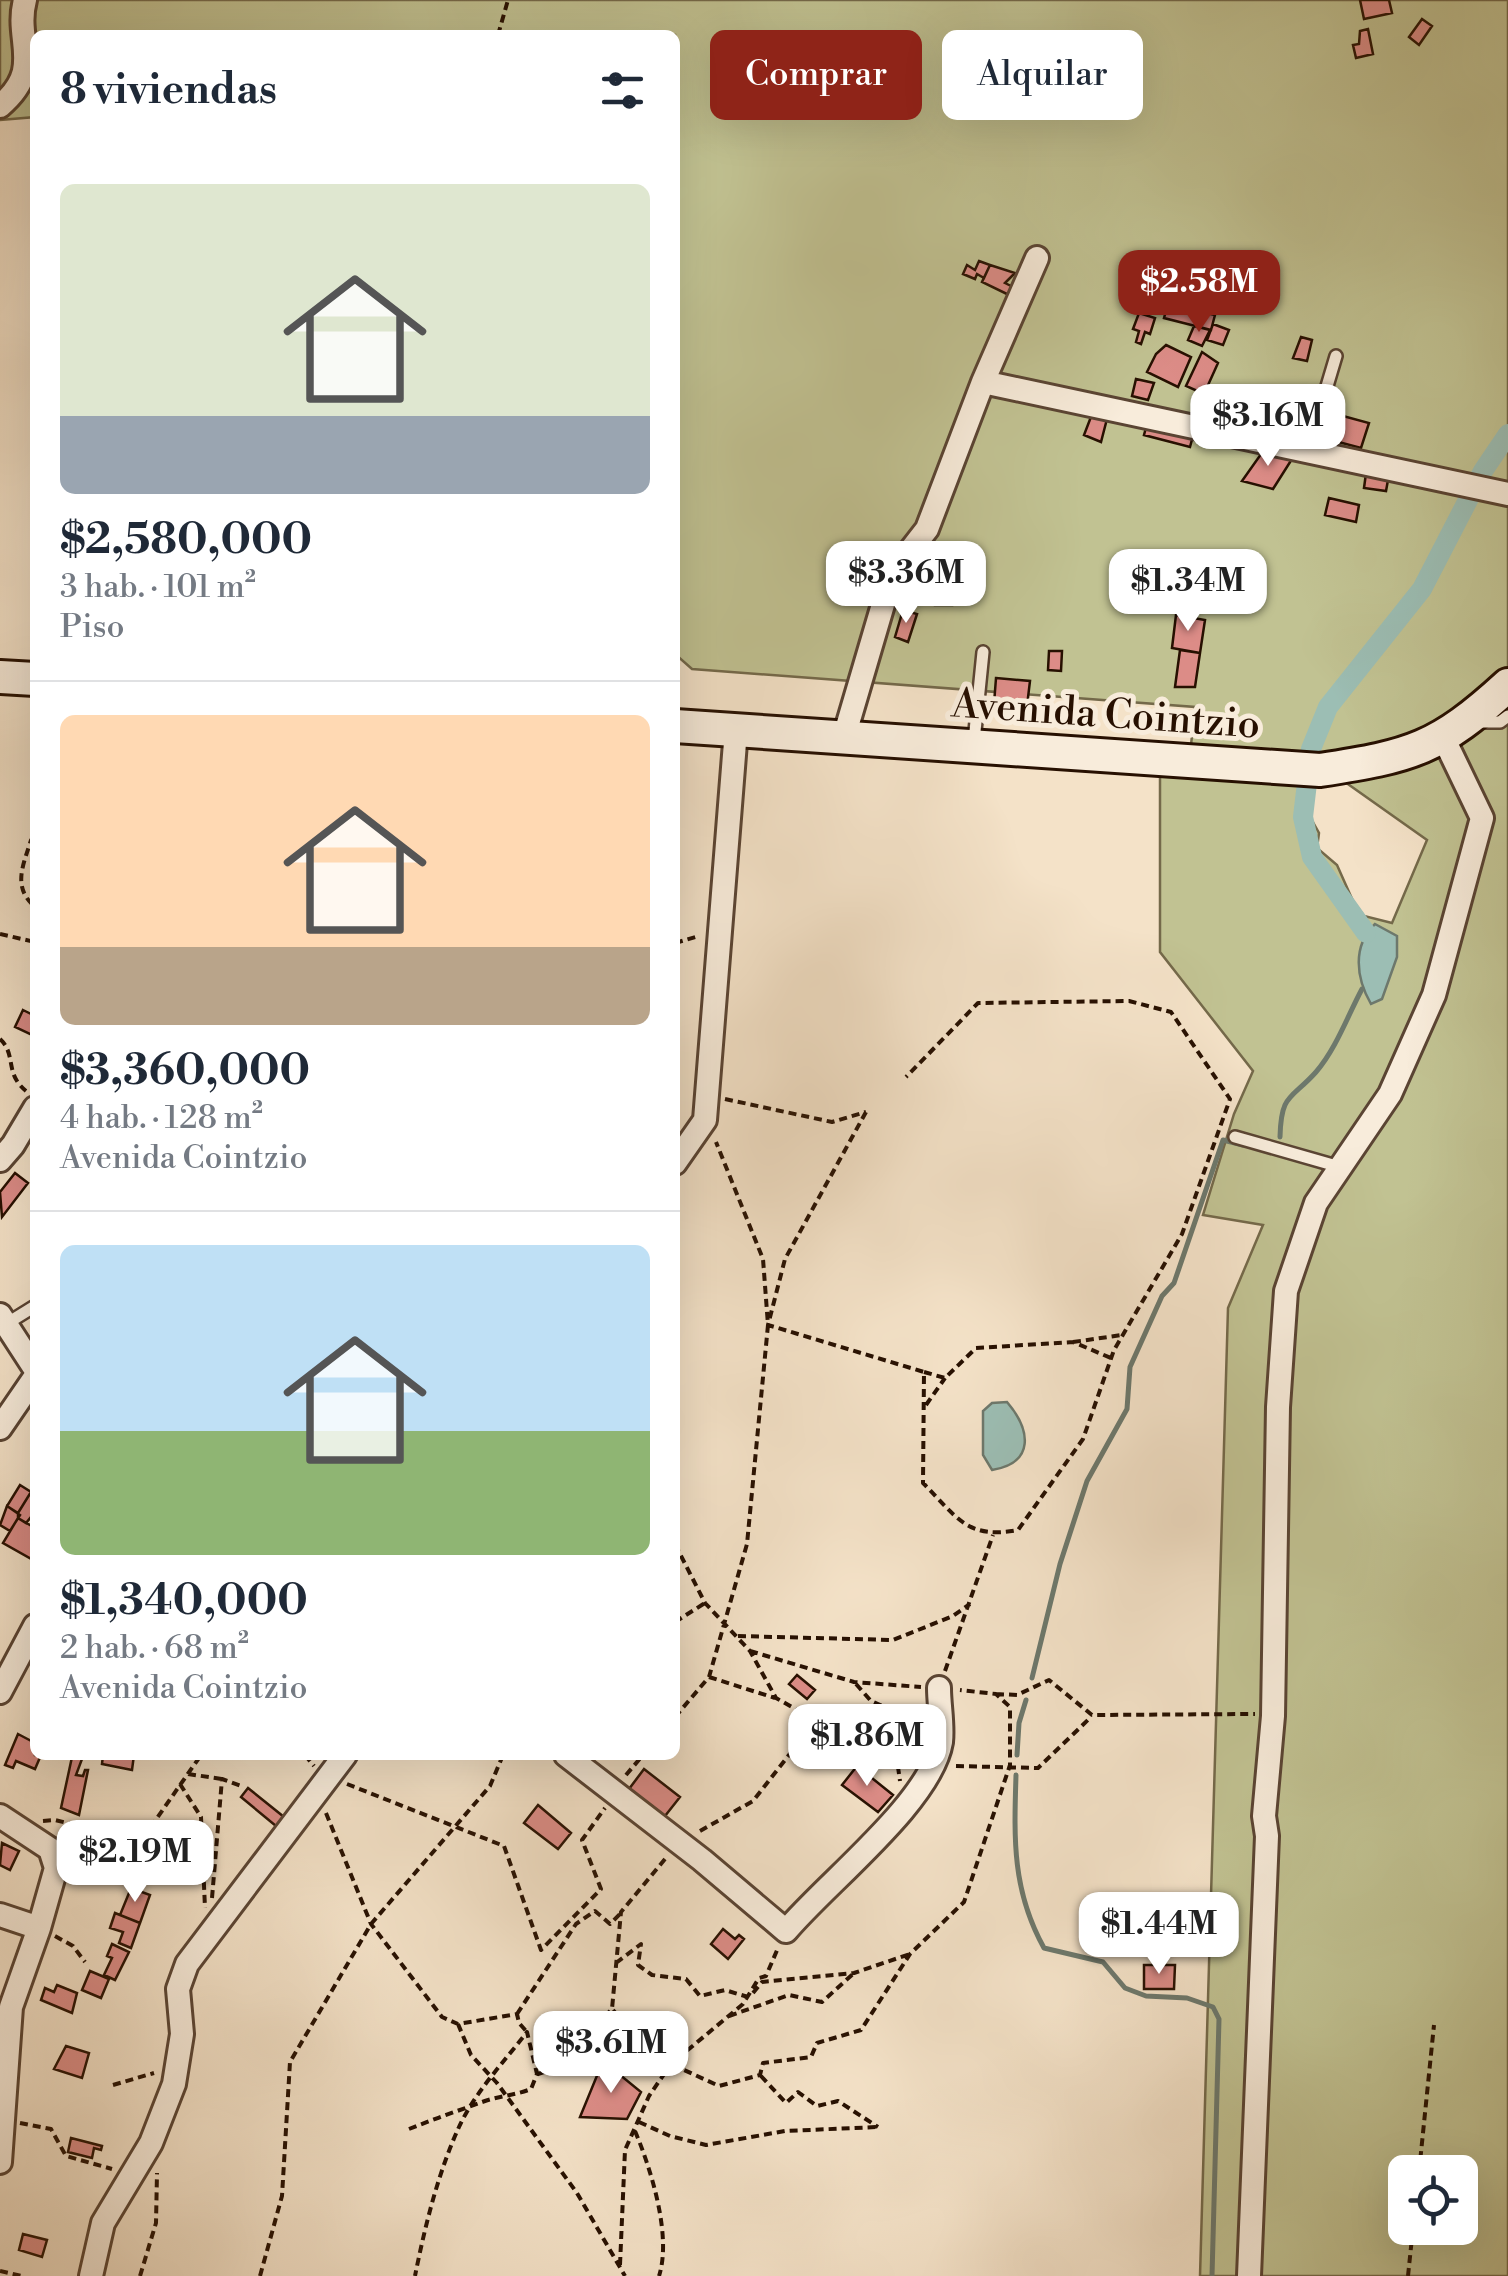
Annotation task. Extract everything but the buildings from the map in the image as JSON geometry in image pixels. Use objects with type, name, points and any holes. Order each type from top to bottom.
[{"type":"main road","points":[[0,677],[30,679]]},
{"type":"main road","name":"Avenida Cointzio","points":[[680,726],[1309,770],[1389,760],[1456,730],[1508,685]]},
{"type":"street","points":[[0,106],[17,86],[26,65],[22,11],[25,0]]},
{"type":"street","points":[[844,737],[892,574],[927,530],[983,382],[1036,258]]},
{"type":"street","points":[[983,382],[1488,488]]},
{"type":"street","points":[[680,1156],[705,1120],[736,730]]},
{"type":"street","points":[[1248,2276],[1267,1836],[1264,1816],[1272,1716],[1278,1408],[1286,1291],[1316,1203],[1390,1094],[1434,995],[1482,818],[1456,730]]},
{"type":"street","points":[[0,1160],[30,1115]]},
{"type":"street","points":[[3,1320],[30,1365]]},
{"type":"street","points":[[0,1428],[30,1381]]},
{"type":"street","points":[[0,1692],[26,1658]]},
{"type":"street","points":[[572,1760],[786,1931],[882,1832],[933,1768],[941,1740],[939,1688]]},
{"type":"street","points":[[91,2276],[103,2223],[151,2143],[174,2084],[180,2046],[178,1989],[187,1964],[341,1760]]},
{"type":"street","points":[[0,2162],[6,2122],[10,2007],[39,1928],[56,1860],[50,1849],[6,1820]]},
{"type":"street","points":[[0,1915],[39,1928]]},
{"type":"lane","points":[[1308,450],[1336,356]]},
{"type":"lane","points":[[974,746],[983,652]]},
{"type":"lane","points":[[1456,730],[1500,722],[1508,716]]},
{"type":"lane","points":[[1235,1136],[1340,1167]]},
{"type":"lane","points":[[3,1320],[30,1308]]},
{"type":"path","points":[[499,30],[508,0]]},
{"type":"path","points":[[30,840],[19,880],[24,898],[30,903]]},
{"type":"path","points":[[0,934],[30,941]]},
{"type":"path","points":[[906,1077],[978,1003],[1129,1001],[1171,1012],[1230,1100],[1182,1234],[1111,1358],[1083,1438],[1018,1530],[993,1535],[968,1529],[923,1483],[924,1372]]},
{"type":"path","points":[[0,1040],[8,1047],[13,1080],[30,1091]]},
{"type":"path","points":[[680,1711],[709,1677],[747,1544],[768,1325],[785,1258],[866,1112],[832,1122],[708,1093]]},
{"type":"path","points":[[705,1120],[763,1259],[768,1325]]},
{"type":"path","points":[[768,1325],[945,1378]]},
{"type":"path","points":[[926,1405],[945,1378],[976,1348],[1123,1335]]},
{"type":"path","points":[[1072,1342],[1111,1358]]},
{"type":"path","points":[[939,1688],[993,1535]]},
{"type":"path","points":[[680,1554],[705,1603],[750,1651],[776,1698]]},
{"type":"path","points":[[680,1619],[705,1603]]},
{"type":"path","points":[[736,1636],[892,1640],[953,1616],[970,1604]]},
{"type":"path","points":[[709,1677],[776,1698],[818,1718],[898,1767],[900,1782]]},
{"type":"path","points":[[996,1694],[1017,1695],[1048,1680],[1092,1716],[1238,1712],[1272,1716]]},
{"type":"path","points":[[854,1682],[871,1701],[904,1716],[917,1731],[941,1740]]},
{"type":"path","points":[[933,1768],[1010,1764],[1038,1768],[1092,1716]]},
{"type":"path","points":[[409,2128],[489,2099],[508,2098],[531,2090],[537,2074],[528,2032],[518,2022],[518,2014],[576,1924],[595,1911],[610,1924],[682,1844],[710,1822],[753,1801],[818,1718]]},
{"type":"path","points":[[6,1820],[55,1820],[141,1841],[197,1760]]},
{"type":"path","points":[[309,1760],[323,1784],[372,1924],[442,2017],[458,2024],[518,2014]]},
{"type":"path","points":[[260,2276],[282,2196],[290,2062],[372,1924],[490,1786],[501,1760]]},
{"type":"path","points":[[323,1784],[504,1846],[542,1950],[601,1889],[582,1840],[640,1760]]},
{"type":"path","points":[[186,1773],[244,1787]]},
{"type":"path","points":[[180,1784],[200,1817],[206,1916],[212,1898],[222,1779]]},
{"type":"path","points":[[537,2074],[560,2067],[562,2060],[612,2009],[621,1912]]},
{"type":"path","points":[[39,1928],[73,1946],[85,1962]]},
{"type":"path","points":[[743,2004],[759,1978],[766,1976],[786,1931]]},
{"type":"path","points":[[616,1962],[641,1944],[638,1965],[652,1975],[686,1978],[700,1996],[724,1990],[748,1996]]},
{"type":"path","points":[[620,2265],[625,2150],[671,2064],[743,2004],[762,1982],[854,1973],[910,1954],[861,2030],[817,2043],[811,2057],[763,2063],[760,2074]]},
{"type":"path","points":[[724,2018],[789,1995],[822,2002],[854,1973]]},
{"type":"path","points":[[612,2009],[628,2023],[648,2052]]},
{"type":"path","points":[[458,2024],[471,2054],[577,2193],[625,2276]]},
{"type":"path","points":[[1421,2155],[1434,2025]]},
{"type":"path","points":[[415,2276],[437,2184],[470,2108],[528,2032]]},
{"type":"path","points":[[113,2085],[161,2071],[180,2046]]},
{"type":"path","points":[[562,2060],[655,2052],[671,2064],[719,2086],[760,2074]]},
{"type":"path","points":[[638,2121],[670,2136],[706,2145],[785,2131],[878,2127],[838,2101],[817,2106],[798,2092],[786,2102],[760,2074]]},
{"type":"path","points":[[6,2122],[51,2129],[66,2156],[132,2174]]},
{"type":"path","points":[[634,2129],[653,2173],[664,2262],[659,2276]]},
{"type":"path","points":[[140,2276],[156,2223],[158,2177],[151,2143]]},
{"type":"path","points":[[1408,2276],[1412,2245]]},
{"type":"path","points":[[0,2271],[22,2276]]},
{"type":"green space","points":[[0,0],[1508,0],[1508,2276],[1200,2276],[1228,1308],[1263,1225],[1203,1215],[1234,1114],[1253,1071],[1160,952],[1160,775],[1314,783],[1309,815],[1319,833],[1317,848],[1337,865],[1364,916],[1392,923],[1427,840],[1304,753],[1191,745],[1195,707],[692,669],[680,658],[680,30],[30,30],[30,117],[0,120]]},
{"type":"water","points":[[1375,924],[1397,936],[1397,957],[1382,999],[1371,1004],[1362,984],[1359,962],[1363,942]]},
{"type":"water","points":[[1007,1402],[1021,1423],[1025,1444],[1016,1460],[992,1470],[983,1455],[983,1411],[992,1403]]},
{"type":"waterway","points":[[1366,933],[1312,857],[1303,817],[1311,749],[1328,707],[1422,589],[1483,471],[1508,434]]},
{"type":"waterway","points":[[1280,1137],[1285,1104],[1323,1063],[1362,989]]},
{"type":"waterway","points":[[1032,1678],[1060,1564],[1087,1481],[1127,1409],[1130,1367],[1162,1296],[1174,1283],[1223,1140],[1243,1145]]},
{"type":"waterway","points":[[1017,1755],[1019,1723],[1026,1700]]},
{"type":"waterway","points":[[1016,1775],[1017,1864],[1026,1906],[1044,1948],[1103,1962],[1125,1988],[1146,1996],[1187,1998],[1213,2007],[1219,2019],[1212,2276]]}]
